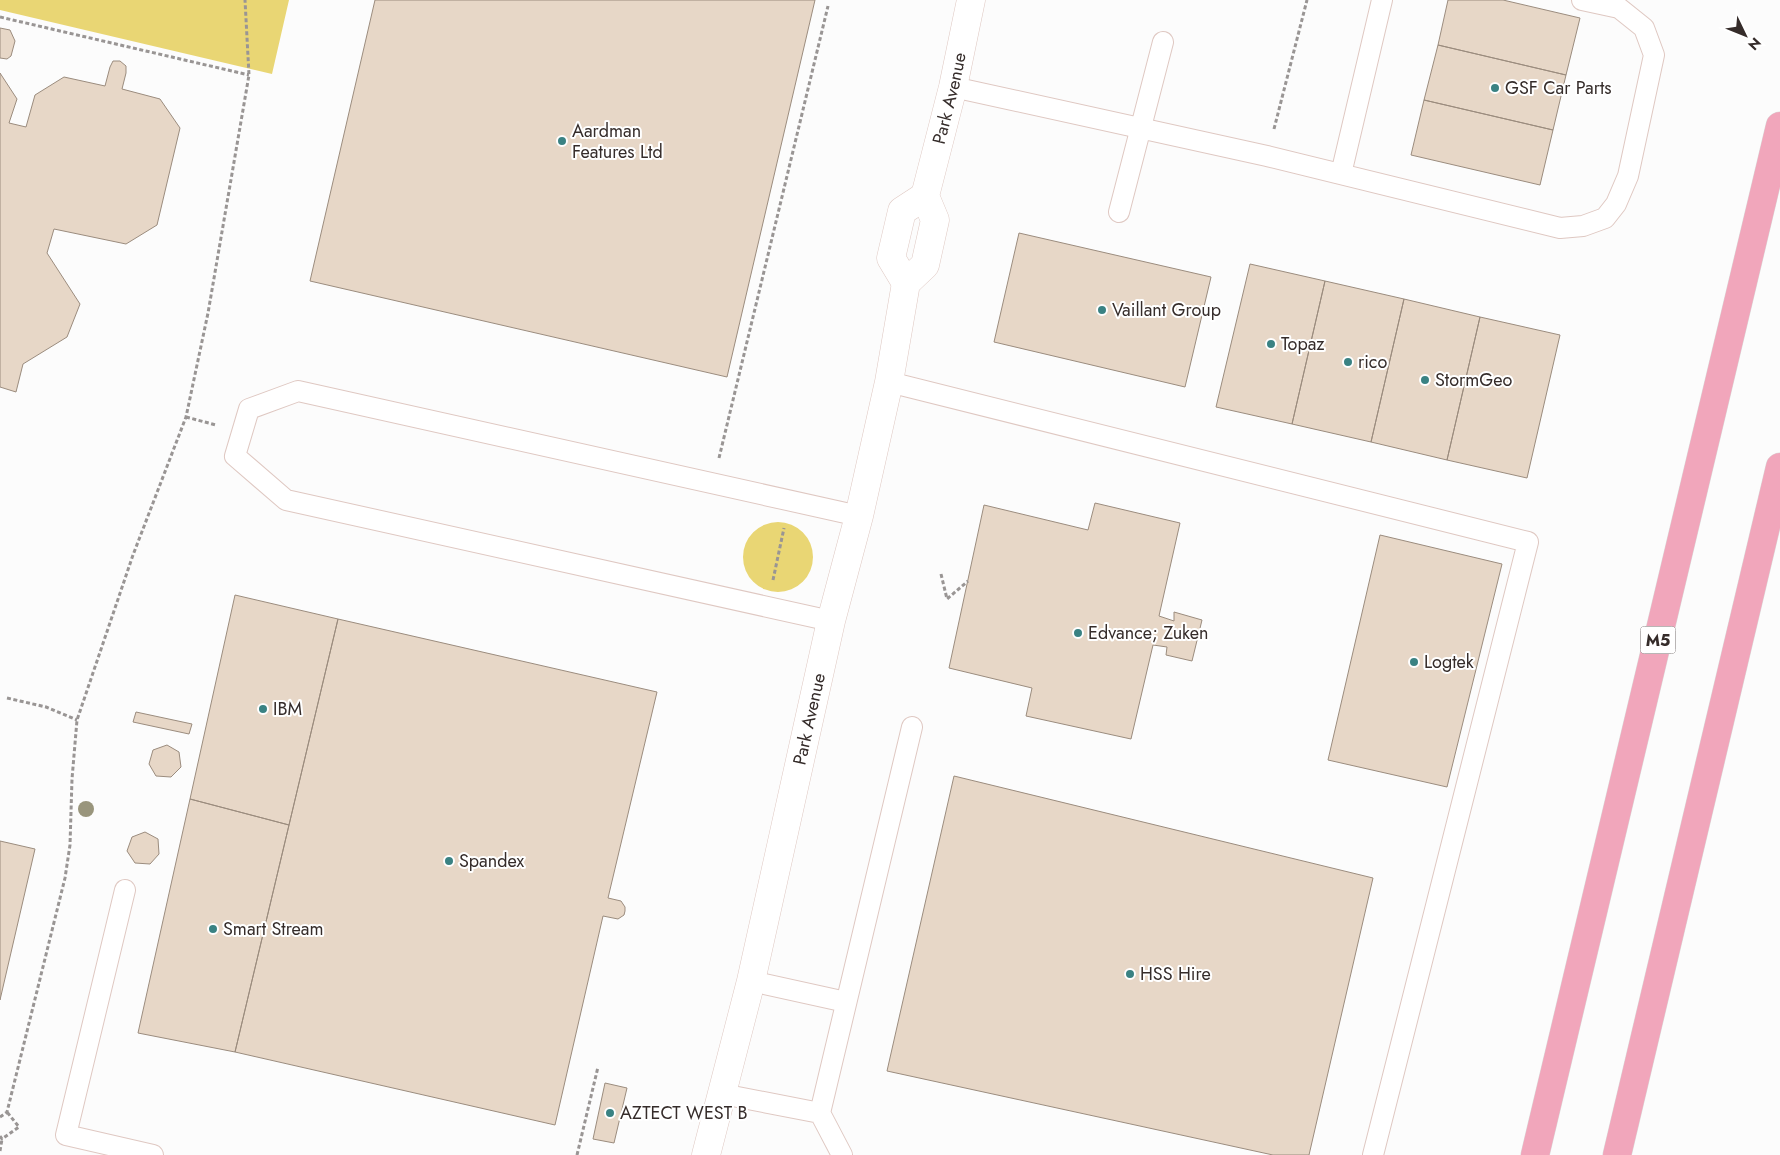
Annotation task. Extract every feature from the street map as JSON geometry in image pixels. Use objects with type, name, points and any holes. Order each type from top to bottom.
[{"type":"highway","name":"M5","points":[[1535,1155],[1780,126]]},
{"type":"highway","points":[[1617,1155],[1780,467]]},
{"type":"street","name":"Park Avenue","points":[[706,1155],[751,981],[831,621],[859,516],[889,382],[906,283],[891,258],[902,211],[925,196],[953,87],[971,0]]},
{"type":"lane","points":[[1341,174],[1382,0]]},
{"type":"lane","points":[[953,87],[1267,156],[1560,228],[1583,226],[1605,218],[1616,204],[1628,176],[1654,55],[1644,28],[1619,8],[1582,0]]},
{"type":"lane","points":[[1119,212],[1163,42]]},
{"type":"lane","points":[[889,382],[1528,542],[1373,1155]]},
{"type":"lane","points":[[831,621],[286,500],[235,456],[249,409],[298,391],[859,516]]},
{"type":"lane","points":[[842,1155],[820,1113],[912,727]]},
{"type":"lane","points":[[125,890],[66,1135],[153,1155]]},
{"type":"lane","points":[[751,981],[846,1002]]},
{"type":"lane","points":[[722,1094],[820,1113]]},
{"type":"path","points":[[0,1117],[7,1112],[64,878],[70,845],[72,778],[78,720],[133,555],[186,418],[208,313],[249,75],[245,0]]},
{"type":"path","points":[[1267,156],[1307,0]]},
{"type":"path","points":[[713,483],[828,6]]},
{"type":"path","points":[[0,17],[249,75]]},
{"type":"path","points":[[766,607],[790,500]]},
{"type":"path","points":[[941,574],[947,599],[968,581]]},
{"type":"path","points":[[7,698],[46,707],[78,720]]},
{"type":"path","points":[[577,1155],[598,1067]]},
{"type":"path","points":[[0,1151],[1,1138],[19,1127],[7,1112]]},
{"type":"shaded area","points":[[0,0],[289,0],[272,74],[0,10]]},
{"type":"shaded area","points":[[785,522],[798,528],[807,537],[811,543],[813,557],[811,571],[803,582],[792,590],[771,592],[764,590],[753,582],[745,571],[743,550],[745,543],[753,532],[764,524]]},
{"type":"building","name":"Aardman Features Ltd","points":[[375,0],[815,0],[727,377],[310,281]]},
{"type":"building","points":[[1448,0],[1503,0],[1580,18],[1566,75],[1438,45]]},
{"type":"building","points":[[0,28],[10,30],[15,41],[11,56],[7,59],[0,58]]},
{"type":"building","name":"GSF Car Parts","points":[[1438,45],[1566,75],[1553,130],[1424,100]]},
{"type":"building","points":[[113,61],[120,61],[126,66],[122,89],[160,99],[180,128],[157,225],[126,244],[54,229],[47,253],[80,304],[67,337],[23,364],[16,392],[0,387],[0,73],[17,99],[9,123],[26,127],[35,95],[64,77],[105,86]]},
{"type":"building","points":[[1424,100],[1553,130],[1540,185],[1411,155]]},
{"type":"building","name":"Vaillant Group","points":[[1019,233],[1211,277],[1185,387],[994,342]]},
{"type":"building","name":"Topaz","points":[[1250,264],[1325,281],[1292,424],[1216,407]]},
{"type":"building","name":"rico","points":[[1325,281],[1404,299],[1371,442],[1292,424]]},
{"type":"building","name":"StormGeo","points":[[1404,299],[1480,317],[1447,460],[1371,442]]},
{"type":"building","points":[[1480,317],[1560,335],[1527,478],[1447,460]]},
{"type":"building","name":"Edvance; Zuken","points":[[1095,503],[1180,523],[1159,616],[1174,621],[1174,612],[1202,620],[1192,661],[1166,655],[1167,647],[1153,645],[1131,739],[1026,716],[1032,688],[949,668],[984,505],[1088,530]]},
{"type":"building","name":"Logtek","points":[[1380,535],[1502,564],[1447,787],[1328,760]]},
{"type":"building","name":"IBM","points":[[235,595],[338,619],[289,825],[190,799]]},
{"type":"building","name":"Spandex","points":[[338,619],[657,692],[608,898],[621,901],[625,911],[624,915],[618,919],[603,916],[555,1125],[235,1052]]},
{"type":"building","points":[[136,712],[192,724],[189,734],[133,722]]},
{"type":"building","points":[[167,745],[179,752],[181,767],[171,777],[156,776],[149,764],[153,750]]},
{"type":"building","name":"HSS Hire","points":[[954,776],[1373,878],[1309,1155],[1273,1155],[887,1071]]},
{"type":"building","name":"Smart Stream","points":[[190,799],[289,825],[235,1052],[138,1033]]},
{"type":"building","points":[[145,832],[158,839],[159,854],[150,864],[135,863],[127,851],[132,837]]},
{"type":"building","points":[[0,841],[35,849],[0,1000]]},
{"type":"building","name":"AZTECT WEST B","points":[[605,1083],[627,1088],[614,1143],[593,1139]]},
{"type":"place","name":"GSF Car Parts","points":[[1495,88]]},
{"type":"place","name":"Aardman Features Ltd","points":[[562,141]]},
{"type":"place","name":"Vaillant Group","points":[[1102,310]]},
{"type":"place","name":"Topaz","points":[[1271,344]]},
{"type":"place","name":"rico","points":[[1348,362]]},
{"type":"place","name":"StormGeo","points":[[1425,380]]},
{"type":"place","name":"Edvance; Zuken","points":[[1078,633]]},
{"type":"place","name":"Logtek","points":[[1414,662]]},
{"type":"place","name":"IBM","points":[[263,709]]},
{"type":"place","name":"Spandex","points":[[449,861]]},
{"type":"place","name":"Smart Stream","points":[[213,929]]},
{"type":"place","name":"HSS Hire","points":[[1130,974]]},
{"type":"place","name":"AZTECT WEST B","points":[[610,1113]]}]
